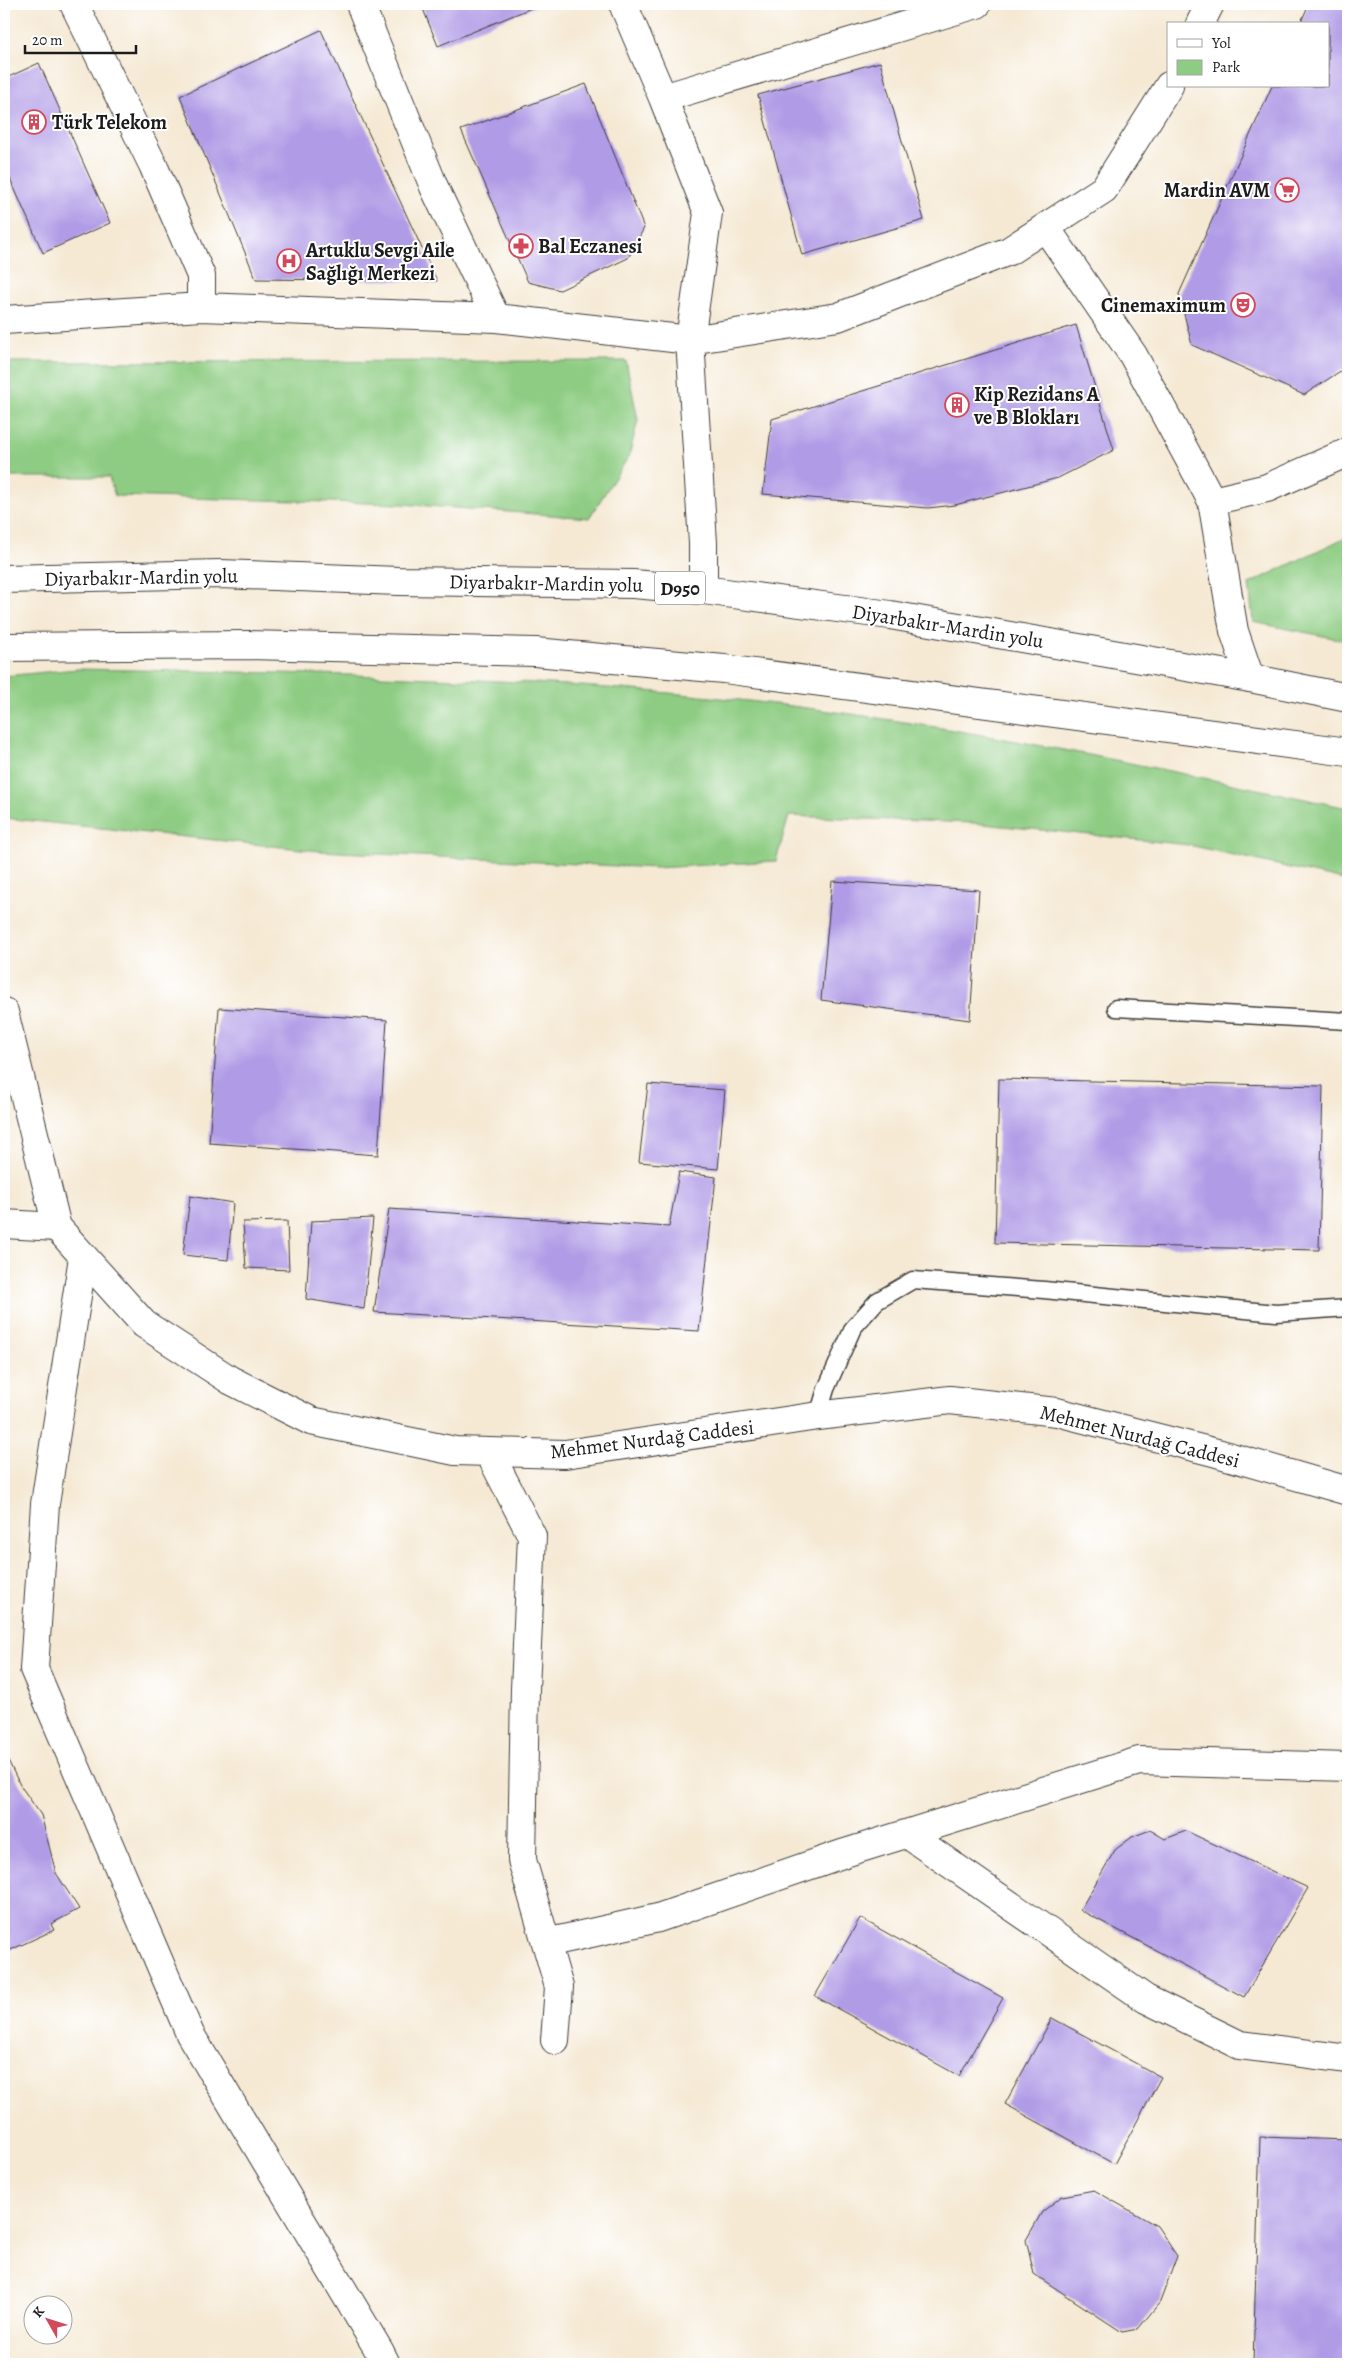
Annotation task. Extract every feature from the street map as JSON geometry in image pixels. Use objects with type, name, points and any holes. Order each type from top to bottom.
[{"type":"main road","points":[[74,4],[153,164],[201,276],[201,308]]},
{"type":"main road","points":[[360,4],[434,187],[496,318]]},
{"type":"main road","points":[[623,4],[663,98],[708,214],[690,340],[703,543],[704,590]]},
{"type":"main road","points":[[663,98],[977,4]]},
{"type":"main road","points":[[1201,22],[1210,4]]},
{"type":"main road","points":[[4,320],[201,308],[496,318],[690,340],[838,317],[1009,251],[1104,189],[1168,88]]},
{"type":"main road","points":[[1046,228],[1134,355],[1212,500],[1234,631],[1250,678]]},
{"type":"main road","points":[[1212,500],[1267,488],[1348,452]]},
{"type":"main road","name":"Diyarbakır-Mardin yolu","points":[[4,579],[220,574],[398,581],[633,584],[704,590],[890,616],[1250,678],[1348,698]]},
{"type":"main road","points":[[4,647],[247,645],[535,652],[724,669],[1348,752]]},
{"type":"main road","name":"Mehmet Nurdağ Caddesi","points":[[4,1012],[57,1227],[144,1324],[230,1380],[311,1421],[455,1451],[565,1454],[818,1416],[950,1400],[1057,1412],[1217,1453],[1348,1491]]},
{"type":"main road","points":[[4,1224],[57,1227]]},
{"type":"main road","points":[[83,1257],[45,1504],[34,1669],[190,2034],[386,2364]]},
{"type":"main road","points":[[489,1452],[532,1536],[525,1689],[522,1860],[559,1987],[555,2040]]},
{"type":"main road","points":[[546,1943],[658,1918],[906,1834],[1139,1761],[1348,1767]]},
{"type":"main road","points":[[906,1834],[1146,1999],[1240,2045],[1348,2059]]},
{"type":"lane","points":[[1116,1008],[1348,1021]]},
{"type":"lane","points":[[818,1416],[826,1389],[853,1328],[877,1301],[913,1280],[1044,1290],[1276,1313],[1348,1308]]},
{"type":"green space","points":[[626,361],[638,420],[629,456],[589,518],[402,504],[115,496],[109,477],[4,477],[4,362]]},
{"type":"green space","points":[[1348,536],[1348,641],[1253,622],[1249,584]]},
{"type":"green space","points":[[77,669],[409,677],[575,686],[740,700],[893,720],[1045,746],[1348,808],[1348,881],[1189,845],[973,823],[789,816],[776,861],[656,868],[320,851],[4,818],[4,676]]},
{"type":"building","points":[[421,4],[541,4],[438,46]]},
{"type":"building","name":"Mardin AVM","points":[[1309,4],[1348,4],[1348,366],[1304,395],[1192,345],[1179,294],[1271,88],[1330,88],[1330,22],[1301,22]]},
{"type":"building","points":[[321,30],[437,281],[256,279],[180,96]]},
{"type":"building","points":[[880,62],[924,220],[802,255],[758,95]]},
{"type":"building","name":"Türk Telekom","points":[[39,63],[110,223],[43,253],[4,165],[4,79]]},
{"type":"building","points":[[586,84],[644,228],[628,258],[560,290],[528,282],[461,130]]},
{"type":"building","name":"Kip Rezidans A ve B Blokları","points":[[1076,325],[1114,450],[1058,478],[955,505],[928,508],[763,494],[772,419]]},
{"type":"building","points":[[832,881],[979,890],[970,1020],[821,1000]]},
{"type":"building","points":[[219,1008],[387,1020],[378,1155],[209,1143]]},
{"type":"building","points":[[999,1079],[1323,1086],[1319,1250],[995,1243]]},
{"type":"building","points":[[648,1084],[725,1090],[718,1169],[639,1162]]},
{"type":"building","points":[[679,1172],[716,1177],[699,1331],[374,1312],[389,1209],[669,1227]]},
{"type":"building","points":[[190,1196],[233,1203],[228,1260],[183,1255]]},
{"type":"building","points":[[373,1218],[364,1309],[306,1299],[311,1221]]},
{"type":"building","points":[[287,1221],[289,1270],[246,1268],[243,1222]]},
{"type":"building","points":[[4,1752],[20,1785],[41,1815],[56,1873],[79,1909],[51,1924],[54,1930],[4,1953]]},
{"type":"building","points":[[1150,1830],[1165,1839],[1186,1831],[1308,1888],[1244,1997],[1080,1910],[1115,1850],[1132,1837]]},
{"type":"building","points":[[860,1918],[1003,1998],[959,2076],[815,1996]]},
{"type":"building","points":[[1052,2018],[1161,2077],[1114,2164],[1005,2104]]},
{"type":"building","points":[[1260,2137],[1348,2140],[1348,2364],[1253,2364]]},
{"type":"building","points":[[1094,2190],[1157,2226],[1177,2256],[1160,2302],[1138,2329],[1122,2332],[1034,2274],[1026,2240],[1042,2212],[1062,2196]]},
{"type":"place","name":"Türk Telekom","points":[[34,122]]},
{"type":"place","name":"Mardin AVM","points":[[1287,190]]},
{"type":"place","name":"Bal Eczanesi","points":[[521,246]]},
{"type":"place","name":"Artuklu Sevgi Aile Sağlığı Merkezi","points":[[289,261]]},
{"type":"place","name":"Cinemaximum","points":[[1243,305]]},
{"type":"place","name":"Kip Rezidans A ve B Blokları","points":[[957,405]]}]
